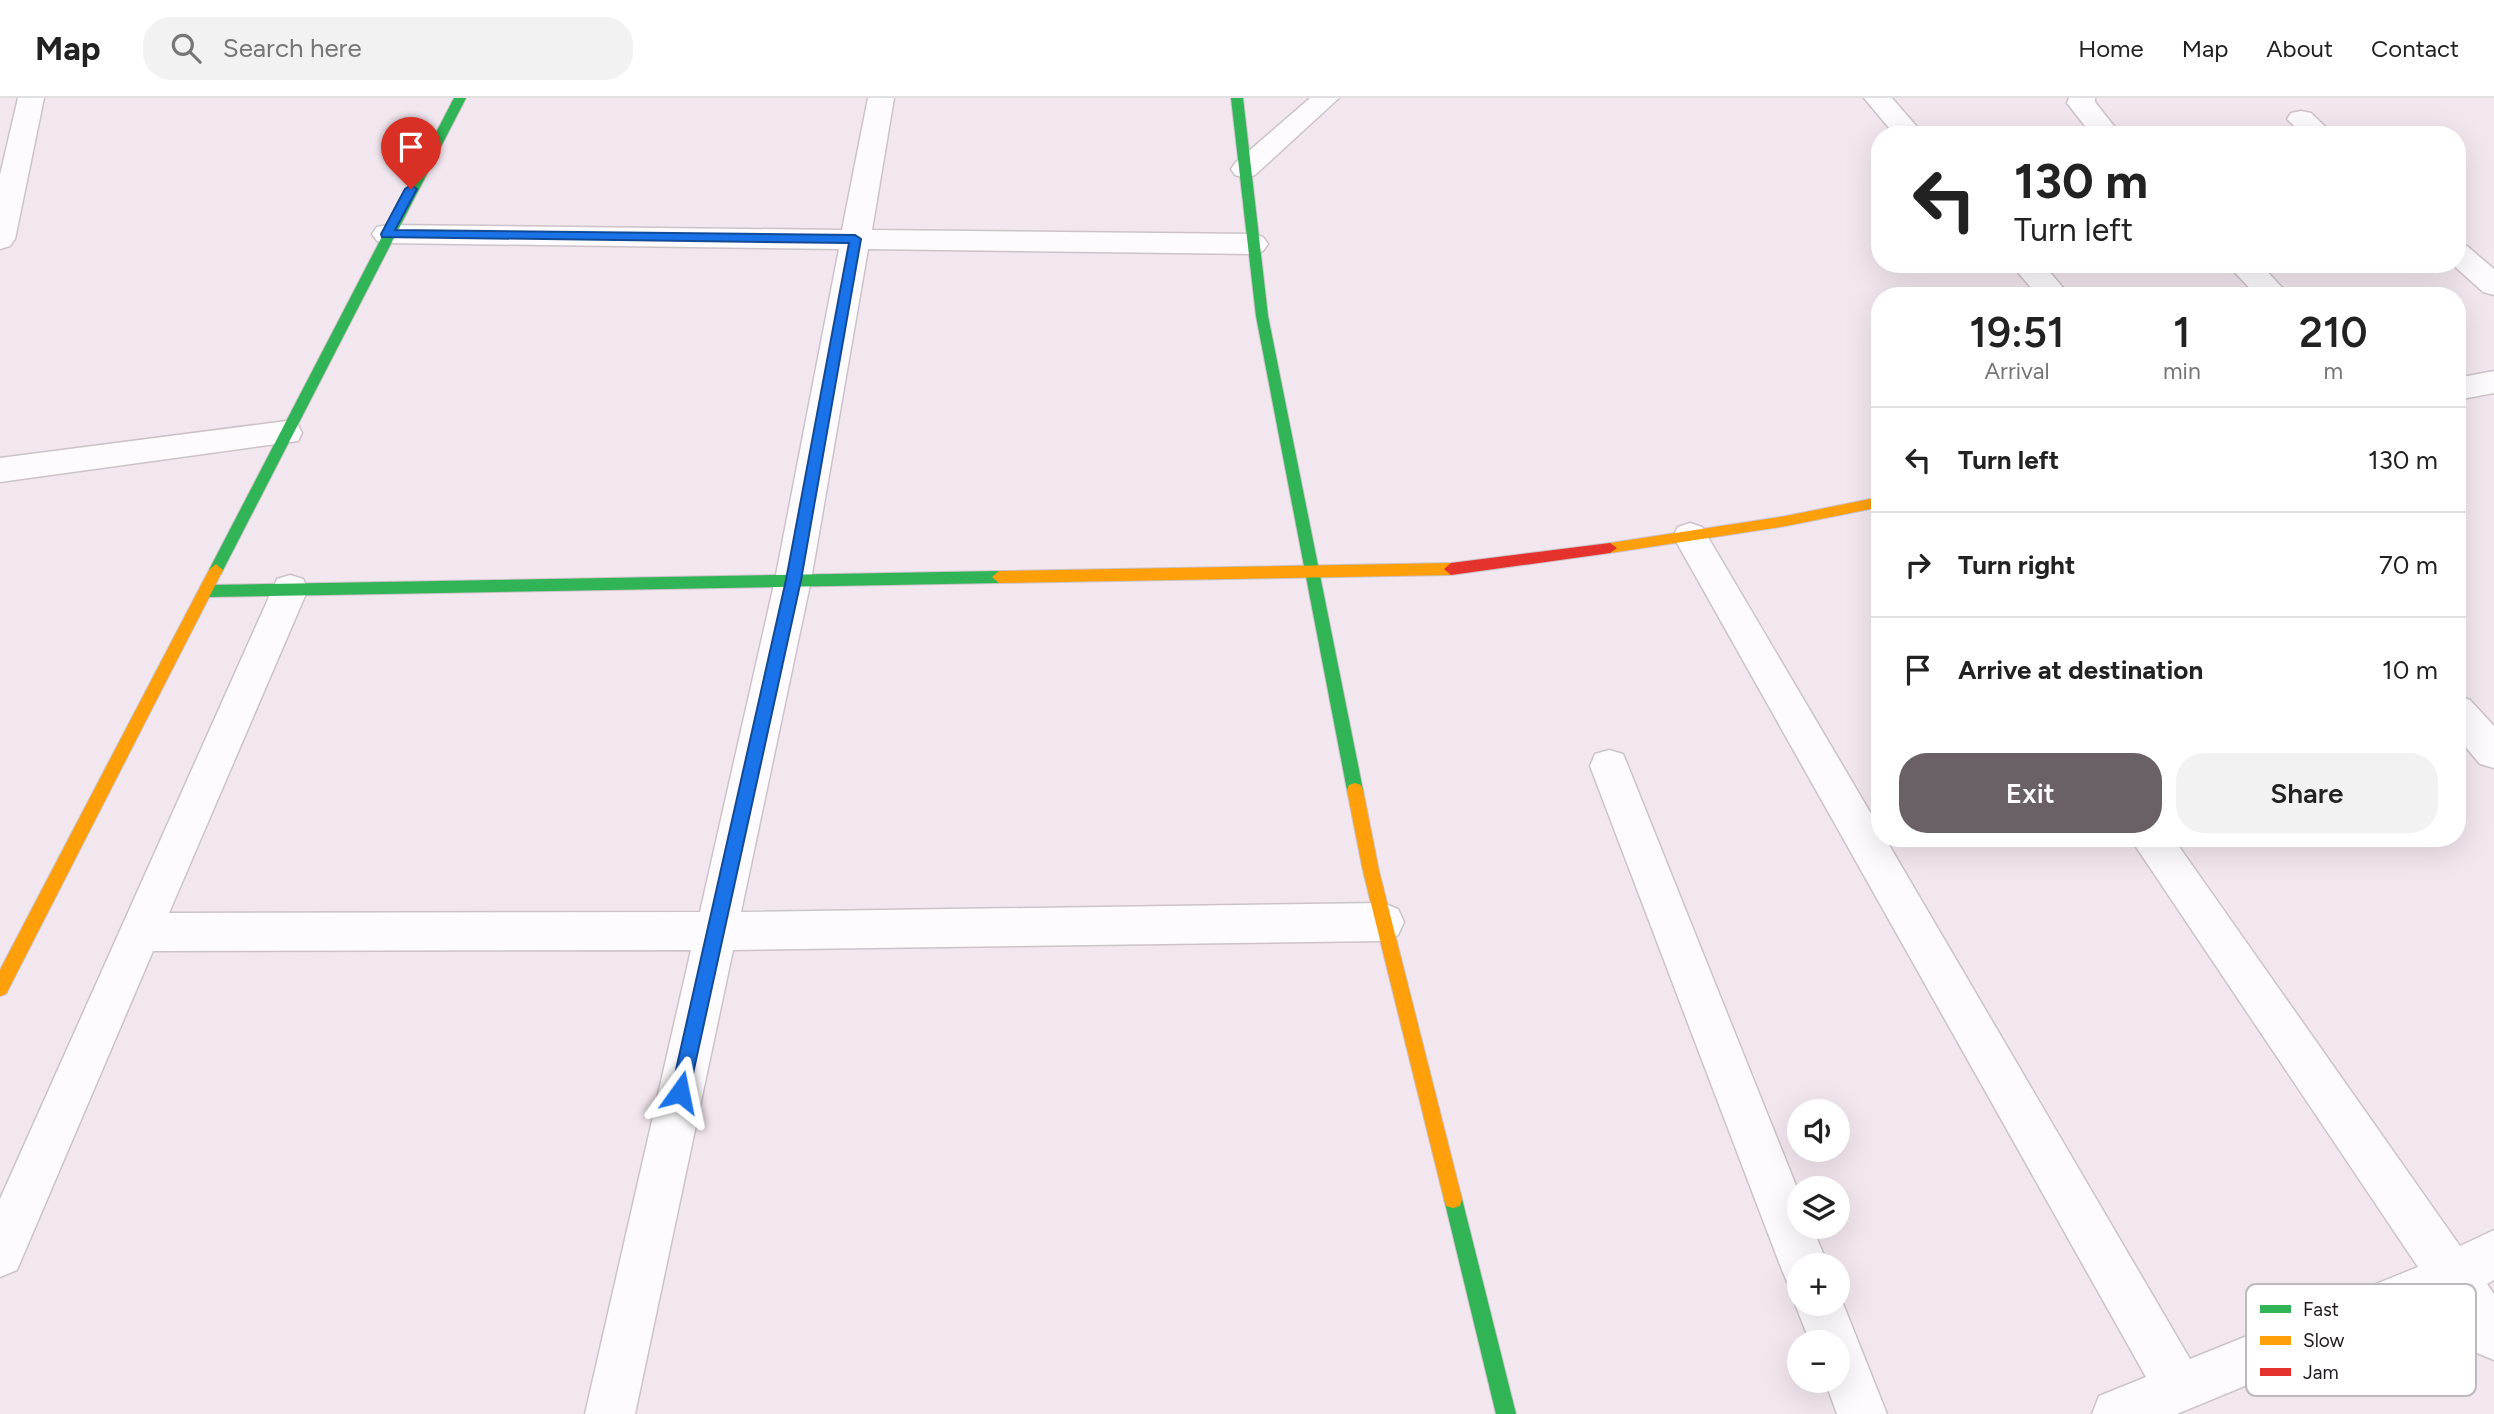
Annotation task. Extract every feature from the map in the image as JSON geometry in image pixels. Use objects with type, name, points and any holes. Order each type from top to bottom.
[{"type":"street","points":[[0,239],[31,98]]},
{"type":"street","points":[[0,988],[387,234],[460,98]]},
{"type":"street","points":[[610,1414],[793,580],[881,98]]},
{"type":"street","points":[[1237,98],[1262,316],[1383,922],[1506,1414]]},
{"type":"street","points":[[1245,169],[1326,98]]},
{"type":"street","points":[[1877,98],[1902,126]]},
{"type":"street","points":[[2082,98],[2081,103],[2100,126]]},
{"type":"street","points":[[387,234],[1253,244]]},
{"type":"street","points":[[2466,261],[2494,285]]},
{"type":"street","points":[[2034,273],[2046,287]]},
{"type":"street","points":[[2251,273],[2266,287]]},
{"type":"street","points":[[2466,387],[2494,382]]},
{"type":"street","points":[[0,470],[286,433]]},
{"type":"street","points":[[206,591],[1312,574],[1469,569],[1690,536],[1871,504]]},
{"type":"street","points":[[1690,536],[2179,1388]]},
{"type":"street","points":[[0,1253],[290,590]]},
{"type":"street","points":[[2466,721],[2494,752]]},
{"type":"street","points":[[1609,766],[1799,1253]]},
{"type":"street","points":[[2156,847],[2456,1284]]},
{"type":"street","points":[[141,932],[715,931],[1383,922]]},
{"type":"street","points":[[2434,1284],[2494,1254]]},
{"type":"street","points":[[2476,1311],[2494,1336]]},
{"type":"street","points":[[2117,1414],[2246,1361]]},
{"type":"street","points":[[1850,1382],[1862,1414]]},
{"type":"traffic: fast","points":[[216,570],[460,98]]},
{"type":"traffic: fast","points":[[1237,98],[1262,316],[1355,790]]},
{"type":"traffic: fast","points":[[207,591],[999,577]]},
{"type":"traffic: fast","points":[[1453,1199],[1506,1414]]},
{"type":"traffic: slow","points":[[1610,548],[1786,521],[1871,504]]},
{"type":"traffic: slow","points":[[999,577],[1451,569]]},
{"type":"traffic: slow","points":[[0,988],[216,570]]},
{"type":"traffic: slow","points":[[1355,790],[1371,871],[1453,1199]]},
{"type":"traffic: jam","points":[[1451,569],[1610,548]]},
{"type":"route","points":[[411,189],[387,234],[855,239],[793,580],[680,1092]]}]
